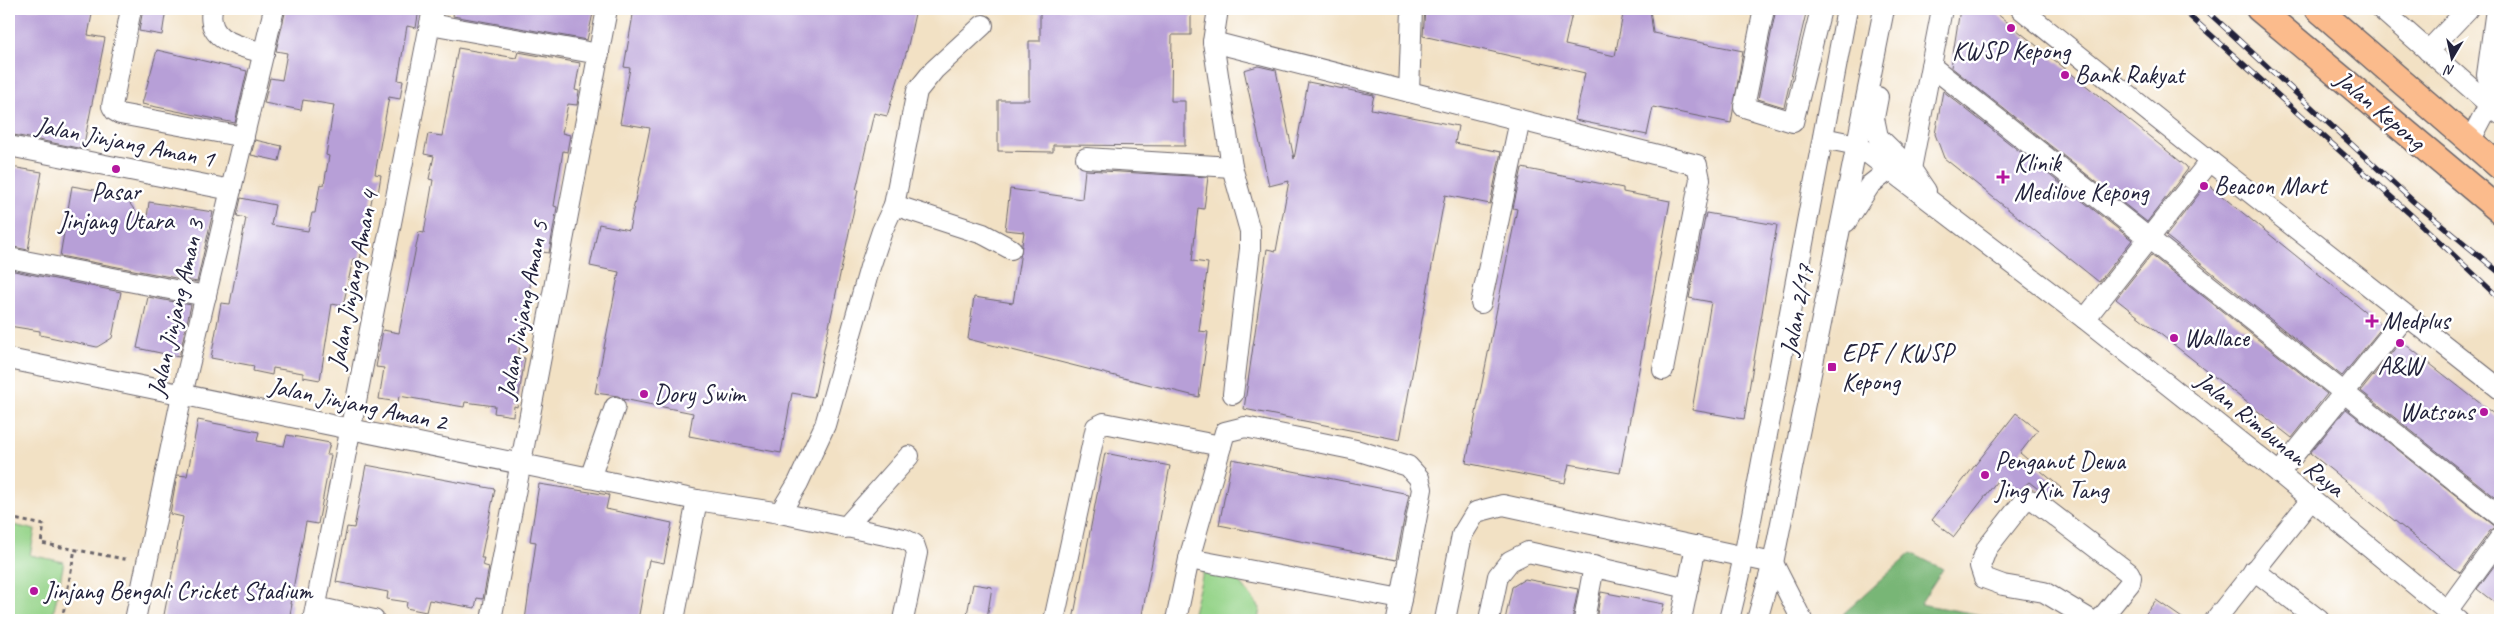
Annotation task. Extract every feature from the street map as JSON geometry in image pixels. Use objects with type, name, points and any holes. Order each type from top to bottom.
[{"type":"main road","name":"Jalan Kepong","points":[[2259,9],[2500,211]]},
{"type":"main road","name":"Jalan Kepong","points":[[2318,9],[2500,167]]},
{"type":"street","points":[[131,9],[112,106],[114,111],[120,114],[244,137]]},
{"type":"street","points":[[212,9],[210,21],[220,38],[264,53]]},
{"type":"street","name":"Jalan Jinjang Aman 3","points":[[135,620],[182,395],[274,9]]},
{"type":"street","name":"Jalan Jinjang Aman 5","points":[[491,620],[607,9]]},
{"type":"street","points":[[1218,9],[1213,42],[1232,168],[1250,231],[1250,249],[1233,394]]},
{"type":"street","points":[[1409,92],[1412,9]]},
{"type":"street","points":[[1764,9],[1744,107],[1793,122],[1821,9]]},
{"type":"street","name":"Jalan 2/17","points":[[1729,620],[1744,557],[1847,9]]},
{"type":"street","name":"Jalan 2/17","points":[[1758,620],[1773,563],[1884,9]]},
{"type":"street","points":[[1911,169],[1942,9]]},
{"type":"street","points":[[2021,9],[2210,161],[2500,389]]},
{"type":"street","points":[[2381,9],[2495,110]]},
{"type":"street","points":[[2428,51],[2468,9]]},
{"type":"street","points":[[2470,141],[2495,110],[2491,88],[2494,79],[2496,9]]},
{"type":"street","points":[[432,16],[599,54]]},
{"type":"street","name":"Jalan Jinjang Aman 4","points":[[314,614],[432,16]]},
{"type":"street","points":[[780,513],[798,483],[825,426],[870,267],[882,230],[894,205],[917,91],[934,70],[983,25]]},
{"type":"street","points":[[1213,42],[1697,164],[1700,179],[1663,370]]},
{"type":"street","points":[[1874,62],[1881,82],[1874,118],[1878,137],[1911,169],[1936,205]]},
{"type":"street","points":[[1930,66],[2500,516]]},
{"type":"street","points":[[1481,303],[1520,120]]},
{"type":"street","points":[[1823,138],[1856,145]]},
{"type":"street","name":"Jalan Rimbunan Raya","points":[[1856,145],[2085,319],[2279,473],[2310,501],[2452,616]]},
{"type":"street","name":"Jalan Jinjang Aman 1","points":[[9,146],[231,190]]},
{"type":"street","points":[[1086,158],[1232,168]]},
{"type":"street","points":[[2085,319],[2210,161]]},
{"type":"street","points":[[1838,236],[1870,184],[1888,170]]},
{"type":"street","points":[[894,205],[983,234],[1011,249]]},
{"type":"street","points":[[9,258],[206,296]]},
{"type":"street","points":[[2279,473],[2406,316]]},
{"type":"street","name":"Jalan Jinjang Aman 2","points":[[9,359],[697,500],[780,513],[904,539],[914,544],[917,553],[903,620]]},
{"type":"street","points":[[590,478],[615,408]]},
{"type":"street","points":[[1054,620],[1096,427],[1104,423],[1221,446]]},
{"type":"street","points":[[1176,620],[1189,559],[1225,432],[1245,427],[1356,450],[1408,466],[1419,478],[1422,489],[1397,620]]},
{"type":"street","points":[[845,528],[908,456]]},
{"type":"street","points":[[674,620],[697,500]]},
{"type":"street","points":[[2091,620],[2044,592],[2003,585],[1984,578],[1980,566],[1987,548],[2023,502],[2035,501],[2129,573],[2131,577],[2130,583],[2100,620]]},
{"type":"street","points":[[2215,620],[2310,501]]},
{"type":"street","points":[[1445,620],[1462,535],[1476,512],[1503,505],[1773,563],[1802,620]]},
{"type":"street","points":[[2452,616],[2500,538]]},
{"type":"street","points":[[1681,620],[1696,546]]},
{"type":"street","points":[[1489,620],[1498,576],[1510,560],[1528,552],[1688,588]]},
{"type":"street","points":[[1189,559],[1401,599]]},
{"type":"street","points":[[1584,620],[1594,566]]},
{"type":"street","points":[[2254,570],[2319,620]]},
{"type":"street","points":[[314,614],[374,620]]},
{"type":"path","points":[[9,518],[44,525],[40,543],[147,564]]},
{"type":"path","points":[[62,620],[75,549]]},
{"type":"green space","name":"Jinjang Bengali Cricket Stadium","points":[[9,524],[35,530],[30,555],[64,562],[52,620],[9,620]]},
{"type":"green space","points":[[1911,553],[1943,569],[1920,604],[2010,620],[1876,620],[1843,614]]},
{"type":"green space","points":[[1204,569],[1239,581],[1260,608],[1258,620],[1191,620]]},
{"type":"building","points":[[14,9],[93,9],[88,35],[105,38],[83,149],[9,134],[9,37]]},
{"type":"building","points":[[143,9],[166,9],[162,35],[139,31]]},
{"type":"building","points":[[286,9],[419,9],[416,28],[407,26],[398,80],[403,81],[400,99],[389,97],[375,174],[381,175],[378,194],[373,193],[360,260],[353,259],[343,306],[332,304],[320,380],[303,377],[303,373],[273,368],[272,375],[253,371],[254,366],[211,358],[221,303],[230,304],[246,218],[237,216],[241,198],[275,205],[271,225],[308,231],[312,213],[315,213],[320,184],[324,185],[329,156],[326,155],[334,105],[303,100],[301,110],[264,103],[270,78],[282,80],[287,53],[276,51]]},
{"type":"building","points":[[454,9],[594,9],[587,40],[453,16]]},
{"type":"building","points":[[634,9],[916,9],[907,50],[887,116],[874,113],[856,190],[858,190],[814,397],[792,393],[781,453],[689,436],[693,413],[623,399],[618,396],[595,393],[619,272],[590,266],[599,224],[629,230],[650,128],[620,123],[630,68],[624,67]]},
{"type":"building","points":[[1040,9],[1191,9],[1191,35],[1172,35],[1171,101],[1185,101],[1185,146],[1053,145],[1053,152],[998,151],[998,100],[1029,100],[1029,41],[1040,41]]},
{"type":"building","points":[[1425,9],[1573,9],[1565,45],[1615,56],[1624,9],[1650,9],[1653,33],[1743,51],[1731,123],[1653,107],[1647,135],[1575,120],[1585,73],[1423,36]]},
{"type":"building","points":[[1776,9],[1807,9],[1784,107],[1758,99]]},
{"type":"building","points":[[1960,9],[1991,9],[2186,166],[2188,169],[2147,222],[1951,67]]},
{"type":"building","points":[[458,48],[516,58],[518,52],[580,63],[575,90],[579,91],[577,105],[568,104],[562,133],[570,135],[567,152],[563,151],[554,206],[557,207],[549,253],[536,251],[518,357],[525,358],[517,407],[514,406],[513,416],[494,413],[495,406],[465,402],[464,407],[399,396],[398,402],[379,399],[384,368],[376,367],[383,330],[399,333],[419,232],[424,233],[433,180],[429,179],[434,156],[424,154],[428,134],[442,136]]},
{"type":"building","points":[[157,50],[247,71],[235,123],[142,104]]},
{"type":"building","points":[[1258,66],[1276,70],[1294,159],[1308,82],[1374,95],[1371,109],[1458,126],[1455,143],[1501,152],[1490,204],[1445,195],[1400,440],[1244,409],[1267,249],[1276,251],[1289,181],[1269,186],[1244,70]]},
{"type":"building","points":[[1943,91],[2132,240],[2099,282],[1944,158],[1935,134]]},
{"type":"building","points":[[255,140],[282,146],[279,161],[251,155]]},
{"type":"building","points":[[11,167],[42,172],[28,250],[9,246],[9,180]]},
{"type":"building","points":[[1522,168],[1623,188],[1623,192],[1670,201],[1620,473],[1569,464],[1565,483],[1466,463],[1517,209],[1513,208]]},
{"type":"building","points":[[1085,170],[1208,177],[1204,209],[1198,208],[1192,261],[1208,263],[1199,331],[1208,332],[1199,397],[968,339],[974,297],[1013,303],[1024,232],[1005,230],[1010,189],[1082,199]]},
{"type":"building","points":[[2207,184],[2383,326],[2342,376],[2166,236]]},
{"type":"building","points":[[72,186],[117,194],[115,200],[128,201],[146,226],[149,202],[213,212],[197,282],[60,256]]},
{"type":"building","points":[[1706,213],[1777,225],[1744,419],[1692,410],[1711,302],[1689,298]]},
{"type":"building","points":[[2151,255],[2327,394],[2292,438],[2116,299]]},
{"type":"building","points":[[9,270],[121,292],[112,338],[97,347],[40,335],[40,331],[9,326]]},
{"type":"building","points":[[148,297],[191,305],[179,357],[137,348]]},
{"type":"building","points":[[2401,341],[2500,419],[2500,501],[2361,391]]},
{"type":"building","points":[[2346,409],[2496,527],[2490,531],[2460,573],[2310,453]]},
{"type":"building","name":"Penganut Dewa Jing Xin Tang","points":[[2016,413],[2038,430],[2020,453],[2061,488],[2051,499],[2029,482],[2017,492],[2000,477],[1954,537],[1932,520]]},
{"type":"building","points":[[198,420],[259,432],[257,441],[284,446],[287,435],[330,443],[327,455],[331,455],[318,524],[306,522],[290,604],[292,604],[289,620],[163,620],[183,517],[170,514],[177,475],[187,476]]},
{"type":"building","points":[[1105,453],[1170,466],[1141,620],[1073,620]]},
{"type":"building","points":[[1232,459],[1409,494],[1396,560],[1219,525]]},
{"type":"building","points":[[366,465],[495,489],[481,558],[484,558],[482,565],[489,567],[483,599],[477,598],[475,608],[429,600],[426,612],[406,608],[407,602],[387,599],[388,592],[336,582],[347,527],[354,528]]},
{"type":"building","points":[[539,484],[609,495],[606,509],[672,523],[664,563],[649,560],[638,620],[525,620],[536,542],[530,541]]},
{"type":"building","points":[[2500,558],[2500,607],[2477,589]]},
{"type":"building","points":[[1525,579],[1578,589],[1572,620],[1505,620],[1512,587]]},
{"type":"building","points":[[973,584],[992,587],[987,618],[967,614]]},
{"type":"building","points":[[1601,592],[1664,604],[1660,620],[1596,620]]},
{"type":"building","points":[[2156,600],[2185,620],[2141,620]]},
{"type":"railway","points":[[2182,9],[2410,214],[2500,299]]},
{"type":"railway","points":[[2205,9],[2414,202],[2500,273]]},
{"type":"place","name":"KWSP Kepong","points":[[2011,28]]},
{"type":"place","name":"Bank Rakyat","points":[[2065,75]]},
{"type":"place","name":"Pasar Jinjang Utara","points":[[116,169]]},
{"type":"place","name":"Klinik Medilove Kepong","points":[[2003,177]]},
{"type":"place","name":"Beacon Mart","points":[[2204,186]]},
{"type":"place","name":"Medplus","points":[[2372,321]]},
{"type":"place","name":"Wallace","points":[[2174,338]]},
{"type":"place","name":"A&W","points":[[2400,343]]},
{"type":"place","name":"EPF / KWSP Kepong","points":[[1832,367]]},
{"type":"place","name":"Dory Swim","points":[[644,394]]},
{"type":"place","name":"Watsons","points":[[2484,412]]},
{"type":"place","name":"Penganut Dewa Jing Xin Tang","points":[[1985,475]]},
{"type":"place","name":"Jinjang Bengali Cricket Stadium","points":[[34,591]]}]
